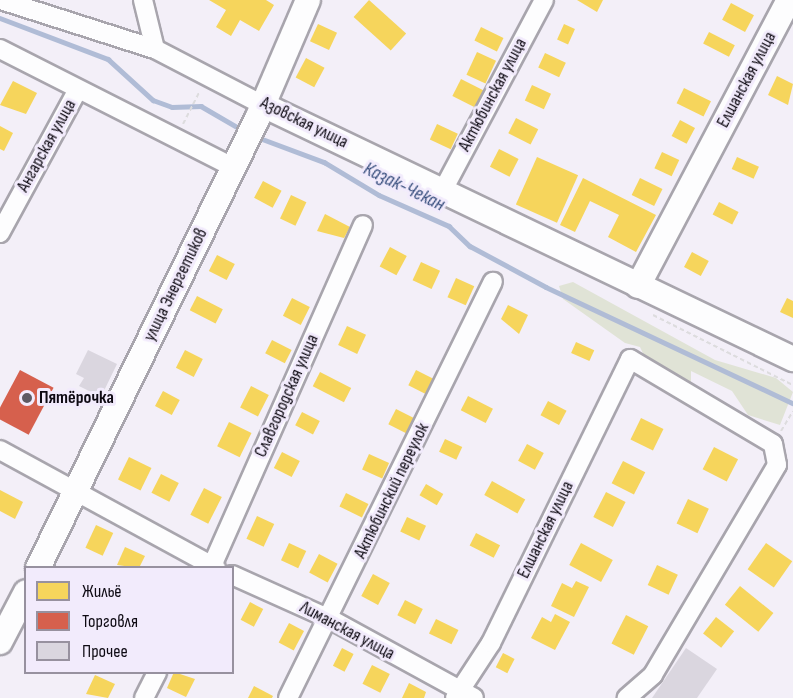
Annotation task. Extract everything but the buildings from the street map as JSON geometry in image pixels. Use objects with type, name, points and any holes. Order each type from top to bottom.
[{"type":"main road","name":"улица Энергетиков","points":[[39,566],[76,494],[260,112],[308,0]]},
{"type":"main road","name":"Елшанская улица","points":[[638,286],[789,0]]},
{"type":"main road","name":"Азовская улица","points":[[260,112],[443,190],[793,359]]},
{"type":"main road","points":[[0,642],[24,596]]},
{"type":"street","name":"Азовская улица","points":[[2,0],[155,49],[260,112]]},
{"type":"street","points":[[143,0],[155,49]]},
{"type":"street","name":"Актюбинская улица","points":[[443,190],[544,0]]},
{"type":"street","points":[[0,49],[77,92],[236,160]]},
{"type":"street","name":"Ангарская улица","points":[[0,233],[77,92]]},
{"type":"street","name":"Славгородская улица","points":[[213,566],[363,225]]},
{"type":"street","name":"Актюбинский переулок","points":[[288,698],[330,619],[493,282]]},
{"type":"street","name":"Елшанская улица","points":[[462,696],[491,643],[630,359],[773,444]]},
{"type":"street","points":[[627,698],[653,675],[777,465],[773,444]]},
{"type":"street","points":[[0,450],[76,494],[211,566]]},
{"type":"street","name":"Лиманская улица","points":[[234,576],[330,619],[462,696]]},
{"type":"street","points":[[144,698],[156,674]]},
{"type":"path","points":[[188,114],[197,96]]},
{"type":"path","points":[[773,444],[792,412]]},
{"type":"shaded area","points":[[573,282],[715,360],[776,378],[793,392],[780,425],[748,415],[732,391],[691,371],[691,382],[648,364],[640,347],[625,343],[563,299],[559,286]]},
{"type":"waterway","name":"Казак-Чекан","points":[[0,18],[108,59],[153,100],[172,107],[201,106],[244,131]]},
{"type":"waterway","name":"Казак-Чекан","points":[[257,137],[324,162],[379,195],[449,226],[470,246],[546,287],[793,403]]},
{"type":"place","name":"Пятёрочка","points":[[27,398]]}]
